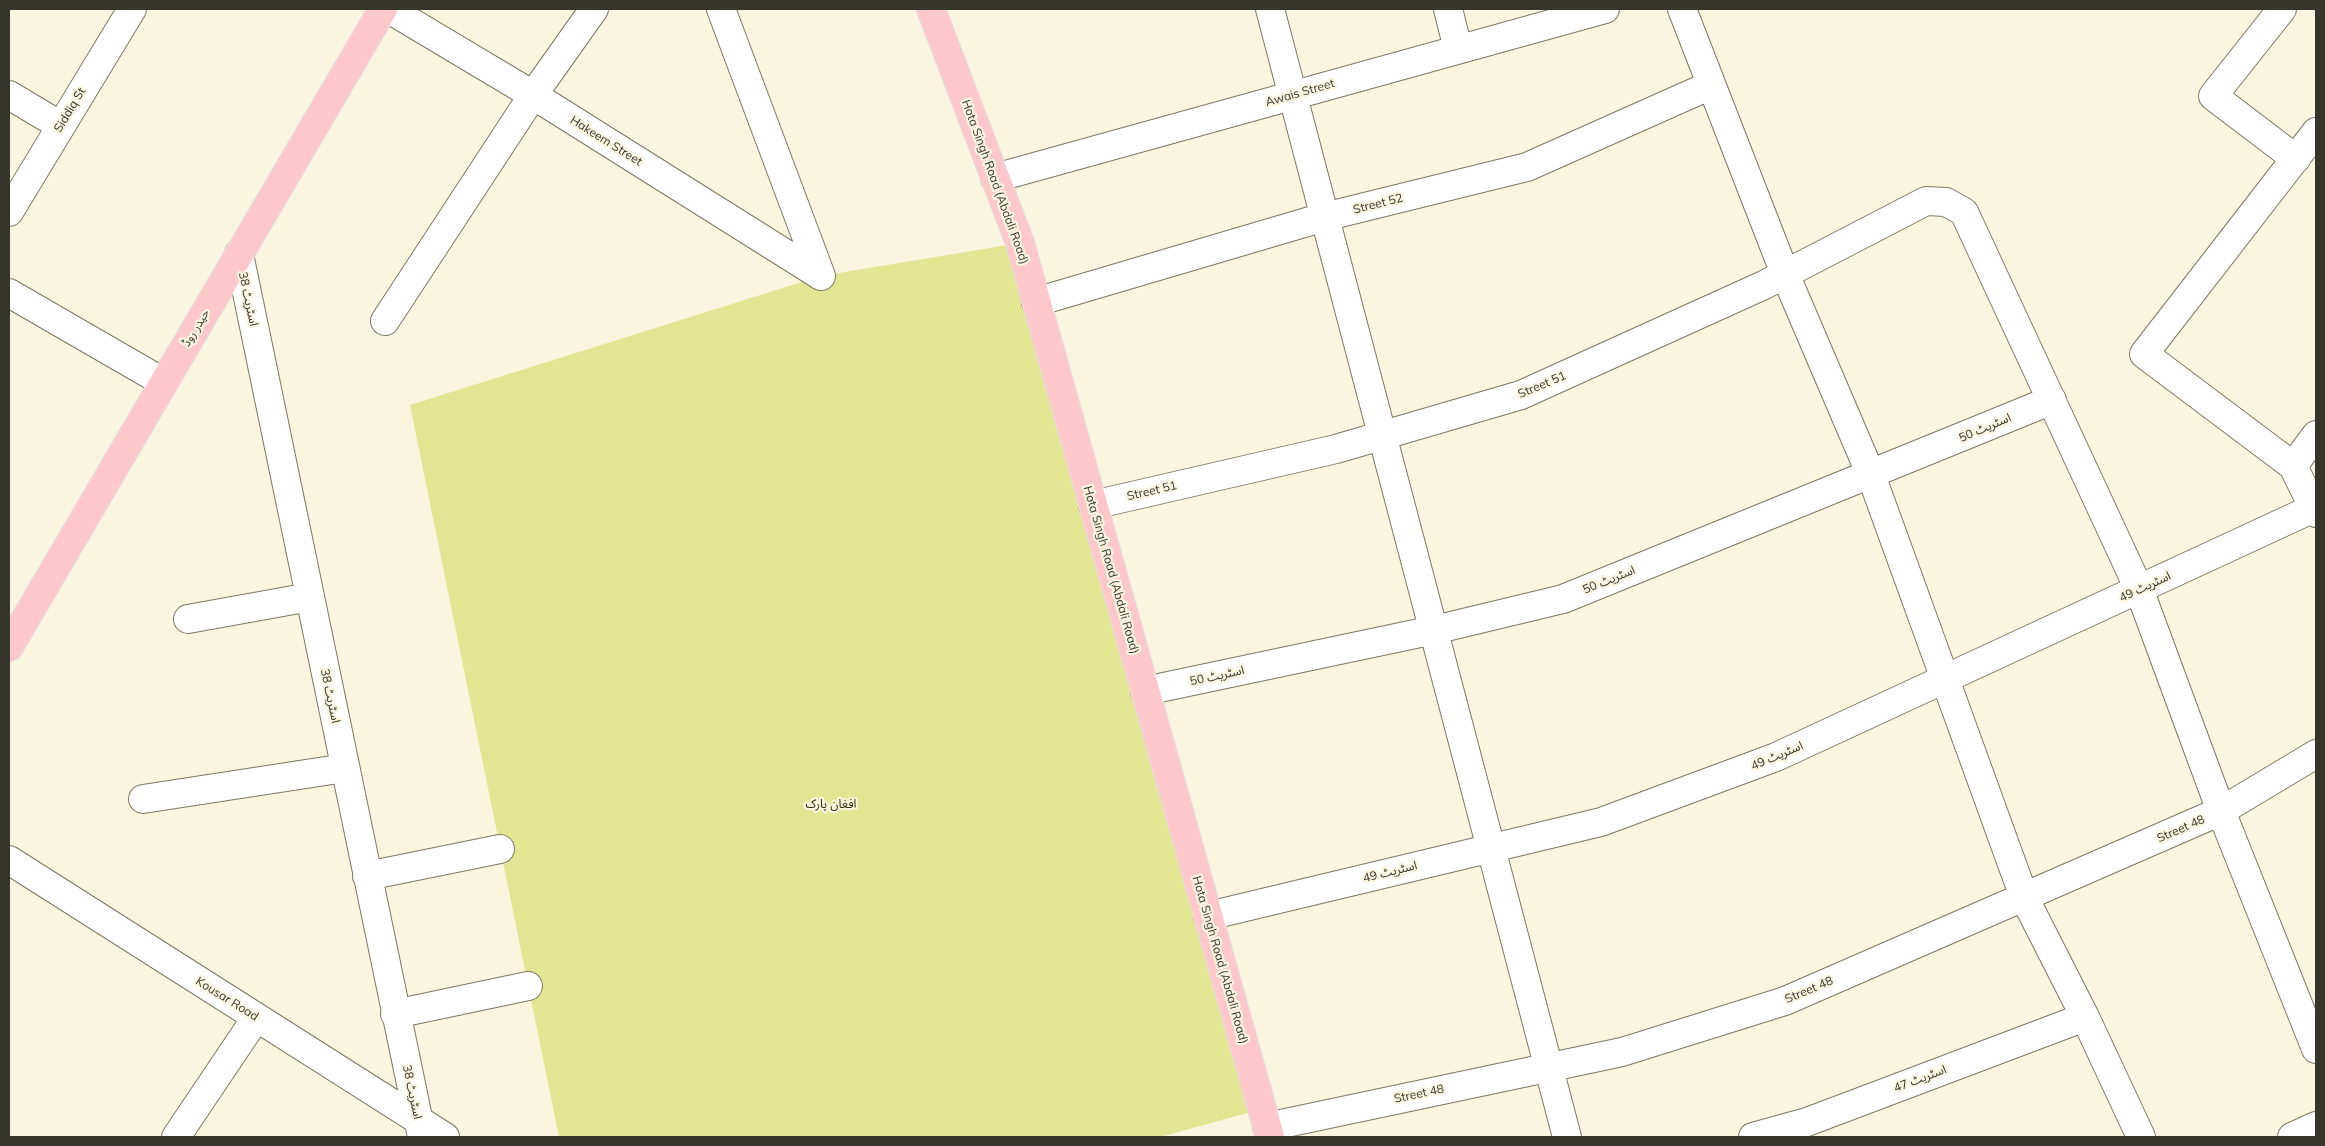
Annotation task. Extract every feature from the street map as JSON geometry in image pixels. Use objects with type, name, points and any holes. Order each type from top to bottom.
[{"type":"main road","name":"حیدر روڈ","points":[[9,646],[383,9]]},
{"type":"main road","name":"Hota Singh Road (Abdali Road)","points":[[931,9],[1020,243],[1268,1132]]},
{"type":"street","name":"Siddiq St","points":[[9,212],[132,9]]},
{"type":"street","name":"Hakeem Street","points":[[389,9],[534,95],[821,276],[721,9]]},
{"type":"street","points":[[385,321],[534,95],[594,9]]},
{"type":"street","points":[[1270,9],[1567,1137]]},
{"type":"street","points":[[1448,9],[1458,49]]},
{"type":"street","name":"Awais Street","points":[[995,178],[1605,9]]},
{"type":"street","points":[[1682,9],[1785,274],[1871,475],[2024,897],[2085,1016],[2141,1137]]},
{"type":"street","points":[[2282,9],[2213,96],[2296,159]]},
{"type":"street","name":"Street 52","points":[[1036,302],[1324,217],[1527,167],[1711,86]]},
{"type":"street","points":[[9,95],[61,126]]},
{"type":"street","points":[[2315,510],[2294,466],[2144,354],[2316,132]]},
{"type":"street","name":"Street 51","points":[[1093,505],[1336,449],[1521,395],[1785,274],[1926,201],[1946,202],[1964,212],[2052,400]]},
{"type":"street","name":"اسٹریٹ 38","points":[[239,254],[420,1128]]},
{"type":"street","points":[[9,293],[163,382]]},
{"type":"street","points":[[2052,400],[2139,589],[2221,812],[2316,1049]]},
{"type":"street","name":"اسٹریٹ 50","points":[[1145,691],[1434,630],[1563,599],[2052,400]]},
{"type":"street","points":[[2294,466],[2316,435]]},
{"type":"street","name":"اسٹریٹ 49","points":[[1208,916],[1601,822],[1776,758],[2139,589],[2315,510]]},
{"type":"street","points":[[188,619],[310,597]]},
{"type":"street","name":"Street 48","points":[[1268,1132],[1548,1066],[1622,1052],[1785,1001],[2221,812],[2316,754]]},
{"type":"street","points":[[143,798],[345,768]]},
{"type":"street","points":[[367,876],[500,849]]},
{"type":"street","name":"Kousar Road","points":[[9,860],[256,1018],[420,1128],[445,1137]]},
{"type":"street","points":[[395,1014],[528,986]]},
{"type":"street","name":"اسٹریٹ 47","points":[[1753,1137],[1807,1122],[2085,1016]]},
{"type":"street","points":[[176,1137],[256,1018]]},
{"type":"street","points":[[2292,1137],[2316,1126]]},
{"type":"green space","name":"افغان پارک","points":[[1020,243],[1262,1109],[1160,1137],[559,1137],[410,405],[821,276]]}]
